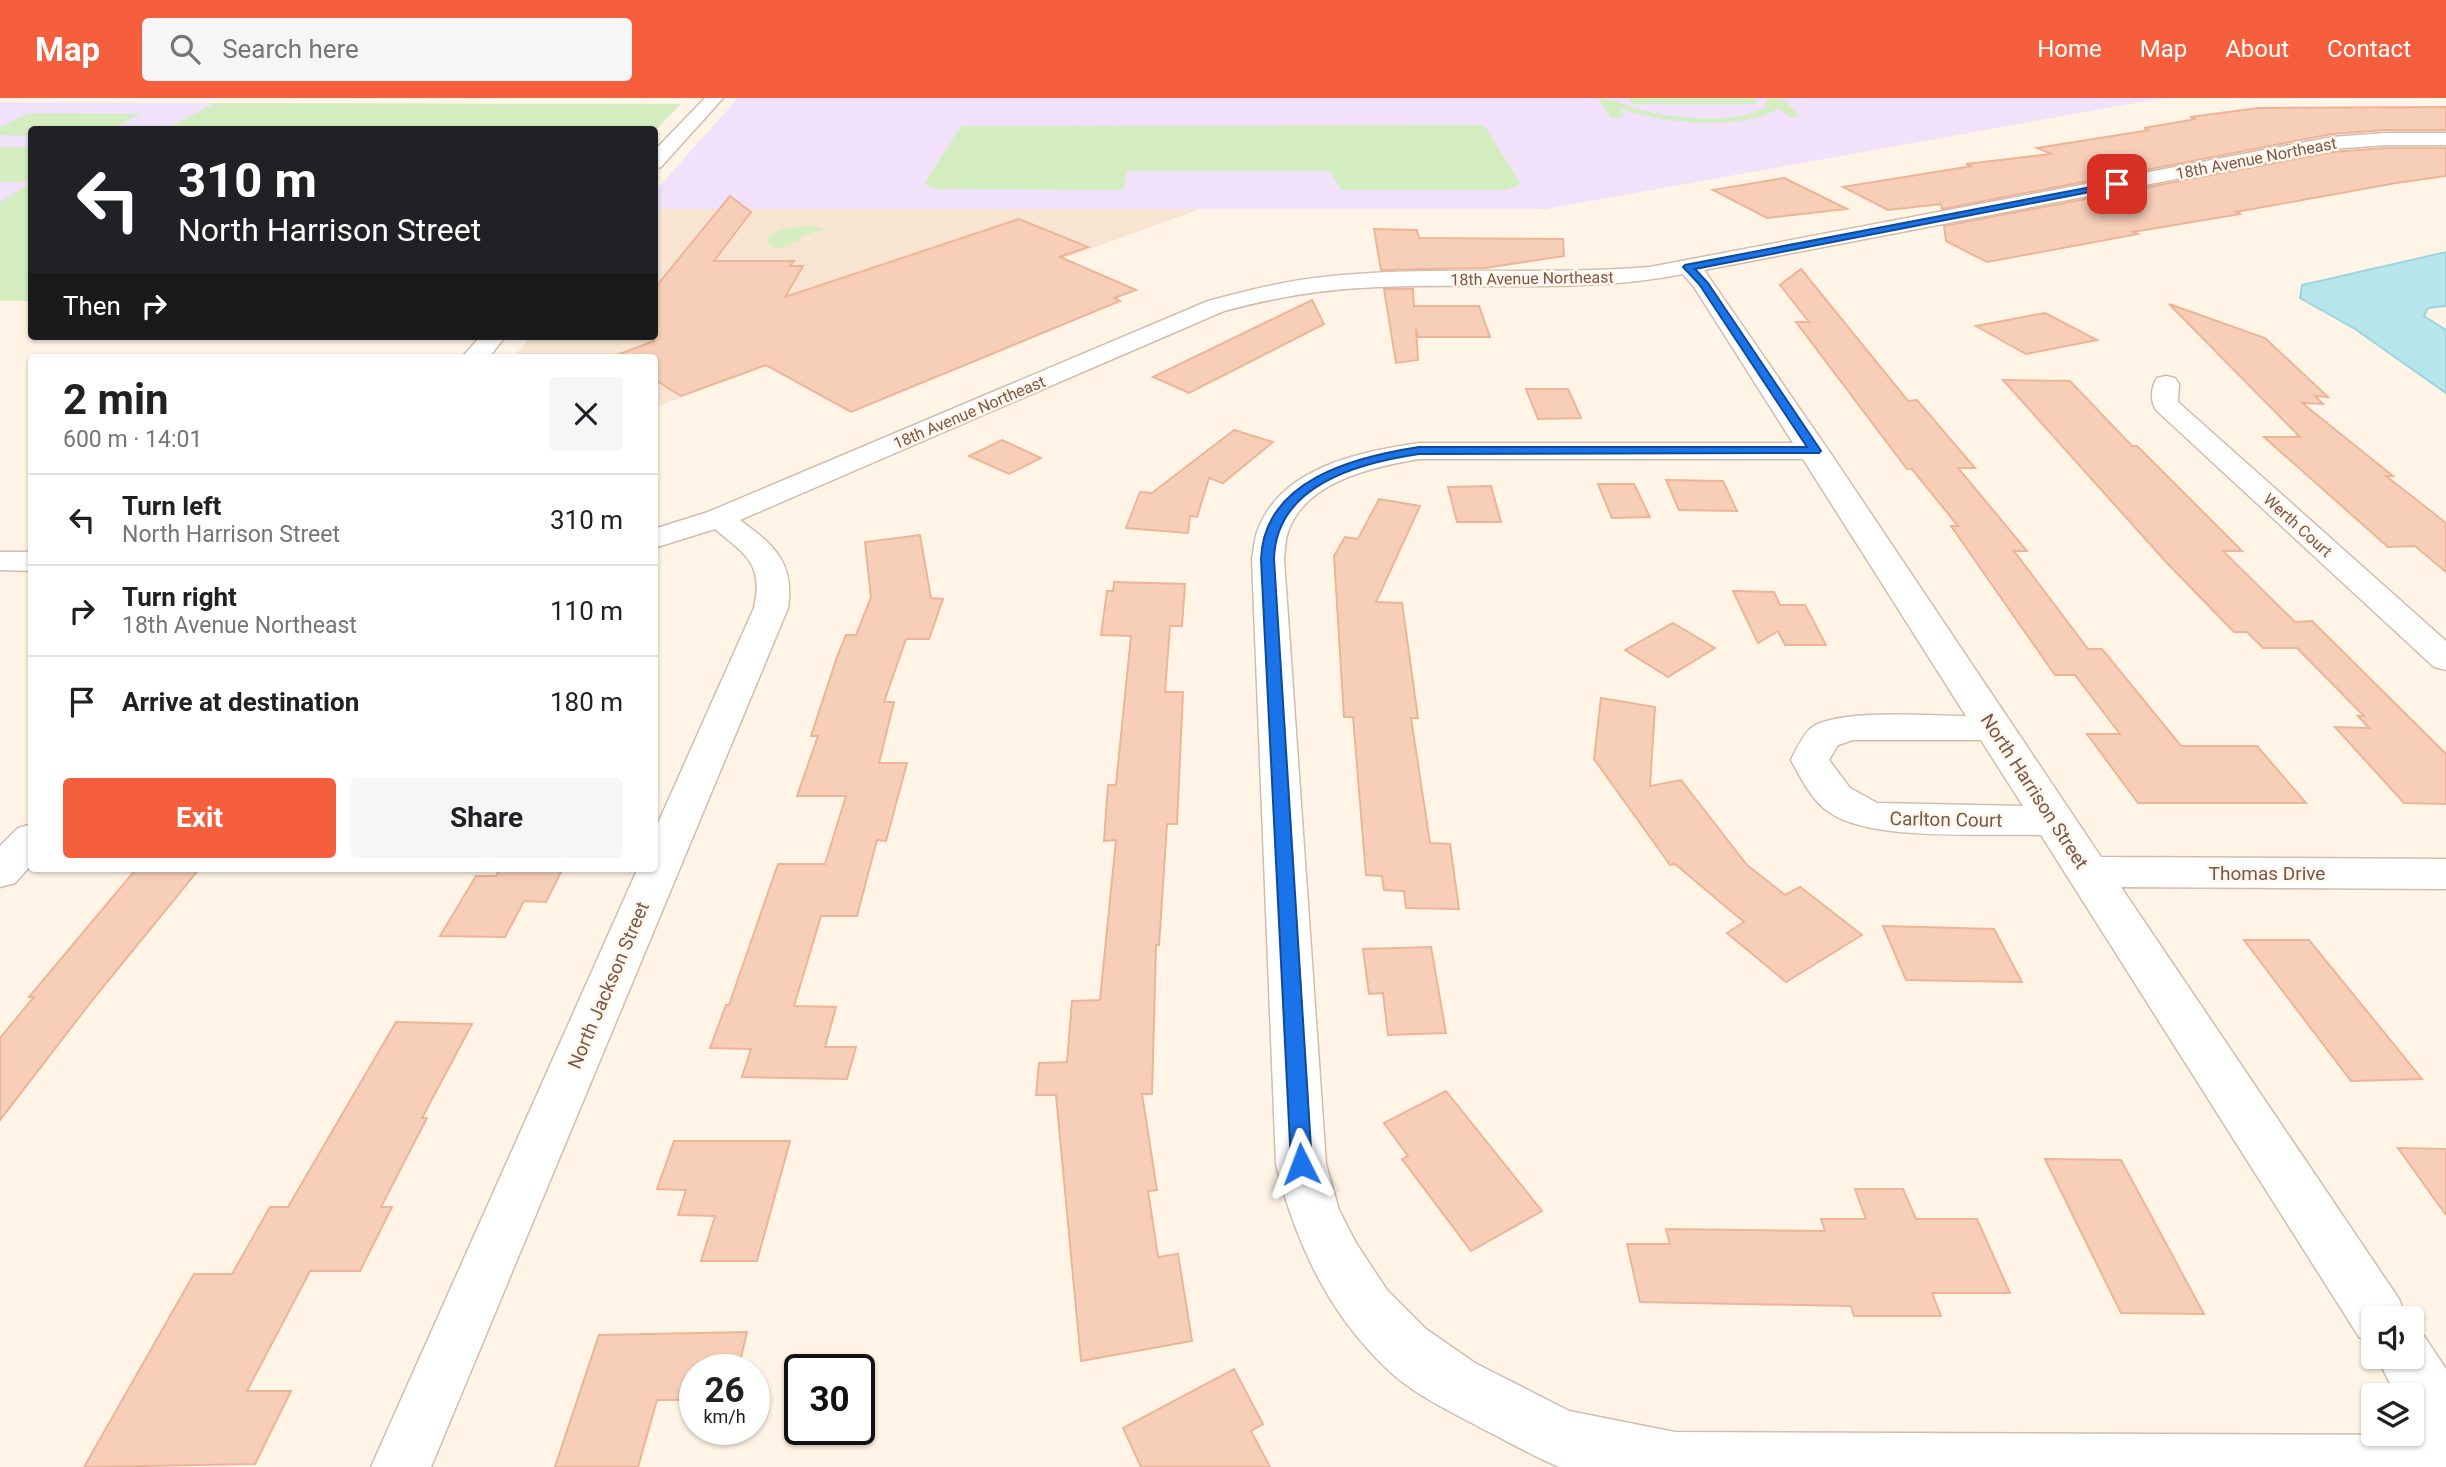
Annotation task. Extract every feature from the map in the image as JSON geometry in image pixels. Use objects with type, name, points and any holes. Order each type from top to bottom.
[{"type":"street","points":[[658,159],[715,98]]},
{"type":"street","name":"18th Avenue Northeast","points":[[658,538],[719,518],[1216,306],[1243,297],[1348,280],[1613,277],[1688,267],[2332,143],[2446,139]]},
{"type":"street","name":"North Harrison Street","points":[[1688,267],[1703,283],[1815,451],[2371,1306]]},
{"type":"street","points":[[478,354],[490,340]]},
{"type":"street","name":"Werth Court","points":[[2165,384],[2165,404],[2446,659]]},
{"type":"street","points":[[1815,451],[1419,451],[1385,456],[1331,473],[1294,498],[1282,512],[1268,540],[1268,559],[1301,1164],[1314,1214],[1337,1261],[1368,1309],[1406,1349],[1455,1383],[1563,1439],[1675,1462],[2446,1465]]},
{"type":"street","name":"North Jackson Street","points":[[658,870],[771,608],[775,593],[775,577],[769,560],[719,518]]},
{"type":"street","points":[[0,561],[28,562]]},
{"type":"street","name":"Carlton Court","points":[[1993,728],[1853,728],[1834,732],[1820,739],[1810,760],[1828,793],[1857,812],[1876,817],[2054,821]]},
{"type":"street","points":[[0,872],[28,842]]},
{"type":"street","name":"North Jackson Street","points":[[401,1467],[657,872]]},
{"type":"street","name":"Thomas Drive","points":[[2088,872],[2446,874]]},
{"type":"street","points":[[2413,1369],[2446,1420]]},
{"type":"shaded area","points":[[738,98],[2163,98],[1546,209],[658,209],[658,188]]},
{"type":"shaded area","points":[[0,102],[214,103],[172,126],[28,126],[28,206],[0,221]]},
{"type":"shaded area","points":[[658,209],[1200,209],[658,406],[658,354],[516,354],[528,340],[658,340]]},
{"type":"green space","points":[[1598,98],[1610,99],[1658,114],[1723,118],[1753,113],[1765,107],[1768,98],[1782,98],[1801,117],[1789,117],[1779,108],[1763,116],[1744,120],[1700,123],[1655,118],[1619,108],[1625,117],[1611,118]]},
{"type":"green space","points":[[1628,98],[1753,98],[1759,104],[1632,104]]},
{"type":"green space","points":[[214,103],[681,104],[658,128],[172,126]]},
{"type":"green space","points":[[29,113],[141,114],[117,126],[28,126],[28,136],[0,135],[0,127]]},
{"type":"green space","points":[[1484,125],[1521,184],[1506,190],[1341,190],[1330,171],[1127,171],[1123,190],[937,189],[924,184],[961,126]]},
{"type":"green space","points":[[0,147],[28,147],[28,182],[0,182]]},
{"type":"green space","points":[[28,185],[28,301],[0,301],[0,202]]},
{"type":"green space","points":[[805,226],[826,228],[797,238],[802,240],[777,249],[767,243],[767,238],[780,230]]},
{"type":"water","points":[[2446,252],[2446,306],[2428,308],[2424,316],[2446,330],[2446,393],[2355,329],[2300,298],[2302,285]]},
{"type":"building","points":[[2446,107],[2446,130],[2385,130],[2332,134],[1942,209],[1941,204],[1888,210],[1843,187],[1972,166],[1966,164],[2052,154],[2037,148],[2150,130],[2144,128],[2196,119],[2190,117],[2259,108]]},
{"type":"building","points":[[2385,148],[2446,148],[2446,176],[2236,212],[2240,214],[2133,232],[2138,234],[1987,262],[1946,241],[1944,226],[2332,152]]},
{"type":"building","points":[[1784,178],[1847,209],[1767,218],[1713,190]]},
{"type":"building","points":[[730,196],[751,212],[714,261],[794,261],[790,266],[803,266],[785,297],[1019,219],[1088,247],[1060,257],[1136,290],[1114,298],[1120,301],[851,412],[766,365],[681,396],[658,382],[658,354],[620,354],[658,340],[658,284]]},
{"type":"building","points":[[1374,229],[1417,230],[1419,238],[1563,239],[1564,256],[1485,268],[1381,270]]},
{"type":"building","points":[[1801,269],[1908,401],[1917,400],[1975,468],[1958,468],[2027,551],[2014,551],[2088,649],[2102,649],[2181,746],[2257,746],[2306,803],[2138,803],[2087,734],[2120,734],[2075,675],[2055,675],[1951,526],[1958,526],[1912,469],[1907,469],[1796,322],[1809,322],[1780,285]]},
{"type":"building","points":[[1384,289],[1413,289],[1414,306],[1479,306],[1490,337],[1418,337],[1416,329],[1418,360],[1396,363]]},
{"type":"building","points":[[1312,300],[1324,324],[1189,393],[1153,377]]},
{"type":"building","points":[[2169,304],[2265,338],[2328,397],[2315,396],[2323,404],[2302,403],[2393,476],[2386,476],[2446,523],[2446,572],[2415,546],[2388,547],[2264,437],[2300,437]]},
{"type":"building","points":[[2045,313],[2097,340],[2026,354],[1976,326]]},
{"type":"building","points":[[2003,380],[2070,381],[2132,446],[2137,446],[2242,551],[2223,551],[2295,622],[2312,621],[2446,754],[2446,804],[2404,803],[2335,727],[2369,728],[2358,716],[2364,716],[2297,648],[2263,648],[2247,632],[2234,632],[2166,562]]},
{"type":"building","points":[[1526,389],[1568,389],[1581,418],[1538,419]]},
{"type":"building","points":[[1234,430],[1273,442],[1223,483],[1209,478],[1197,517],[1190,516],[1188,533],[1126,528],[1140,492],[1152,493]]},
{"type":"building","points":[[1002,440],[1041,458],[1009,474],[969,456]]},
{"type":"building","points":[[1666,480],[1723,481],[1737,511],[1679,510]]},
{"type":"building","points":[[1598,484],[1634,484],[1650,517],[1612,518]]},
{"type":"building","points":[[1491,486],[1501,522],[1457,522],[1448,487]]},
{"type":"building","points":[[1379,499],[1420,506],[1376,602],[1402,603],[1418,718],[1411,718],[1430,843],[1450,844],[1459,909],[1406,908],[1404,891],[1384,890],[1382,876],[1366,875],[1353,717],[1344,717],[1334,556],[1345,537],[1358,539]]},
{"type":"building","points":[[920,535],[931,598],[943,599],[929,639],[906,639],[884,702],[894,702],[879,763],[907,763],[886,841],[877,840],[857,916],[821,916],[794,1006],[836,1007],[825,1047],[856,1047],[847,1079],[742,1077],[751,1049],[710,1048],[726,1005],[729,1005],[778,864],[825,864],[846,796],[797,796],[818,736],[811,736],[837,657],[846,635],[856,635],[871,597],[865,542]]},
{"type":"building","points":[[1114,582],[1185,584],[1182,626],[1170,626],[1165,692],[1183,692],[1177,824],[1167,824],[1159,945],[1156,945],[1152,1094],[1142,1094],[1157,1190],[1148,1191],[1158,1257],[1178,1254],[1192,1341],[1081,1361],[1056,1095],[1036,1095],[1039,1063],[1067,1062],[1072,1001],[1100,1000],[1116,840],[1104,841],[1108,785],[1116,785],[1131,636],[1101,635],[1107,591],[1113,591]]},
{"type":"building","points":[[1733,591],[1774,592],[1780,605],[1805,605],[1826,645],[1785,645],[1778,631],[1758,643]]},
{"type":"building","points":[[1673,623],[1715,648],[1668,677],[1625,650]]},
{"type":"building","points":[[1601,698],[1655,707],[1650,786],[1681,780],[1747,865],[1785,895],[1800,887],[1862,935],[1786,982],[1727,933],[1744,922],[1675,864],[1670,865],[1594,759]]},
{"type":"building","points":[[134,872],[197,872],[94,998],[0,1120],[0,1038],[34,997],[29,997]]},
{"type":"building","points":[[498,872],[561,872],[546,902],[524,901],[505,937],[440,936],[476,876],[496,876]]},
{"type":"building","points":[[1883,926],[1994,929],[2022,982],[1906,980]]},
{"type":"building","points":[[2244,940],[2309,940],[2422,1079],[2351,1081]]},
{"type":"building","points":[[1431,947],[1446,1033],[1388,1035],[1383,993],[1369,994],[1363,949]]},
{"type":"building","points":[[396,1022],[472,1024],[422,1118],[427,1118],[381,1207],[392,1207],[360,1271],[310,1271],[247,1391],[291,1391],[255,1464],[84,1467],[194,1274],[232,1274],[270,1207],[288,1207]]},
{"type":"building","points":[[1446,1091],[1542,1211],[1471,1251],[1402,1159],[1408,1156],[1384,1123]]},
{"type":"building","points":[[674,1141],[790,1141],[757,1261],[701,1261],[715,1216],[678,1215],[686,1190],[657,1189]]},
{"type":"building","points":[[2398,1148],[2446,1149],[2446,1215]]},
{"type":"building","points":[[2045,1159],[2121,1160],[2204,1314],[2121,1313]]},
{"type":"building","points":[[1855,1189],[1903,1189],[1916,1219],[1977,1219],[2010,1293],[1932,1293],[1941,1316],[1854,1316],[1851,1306],[1640,1302],[1627,1244],[1670,1244],[1666,1229],[1825,1231],[1821,1219],[1866,1219]]},
{"type":"building","points":[[747,1332],[742,1354],[679,1354],[679,1400],[657,1400],[638,1467],[555,1467],[599,1335]]},
{"type":"building","points":[[1234,1369],[1263,1424],[1251,1431],[1270,1467],[1141,1467],[1123,1428]]},
{"type":"route","points":[[1301,1164],[1268,559],[1268,540],[1282,512],[1294,498],[1331,473],[1385,456],[1419,451],[1815,451],[1703,283],[1688,267],[2117,184]]}]
